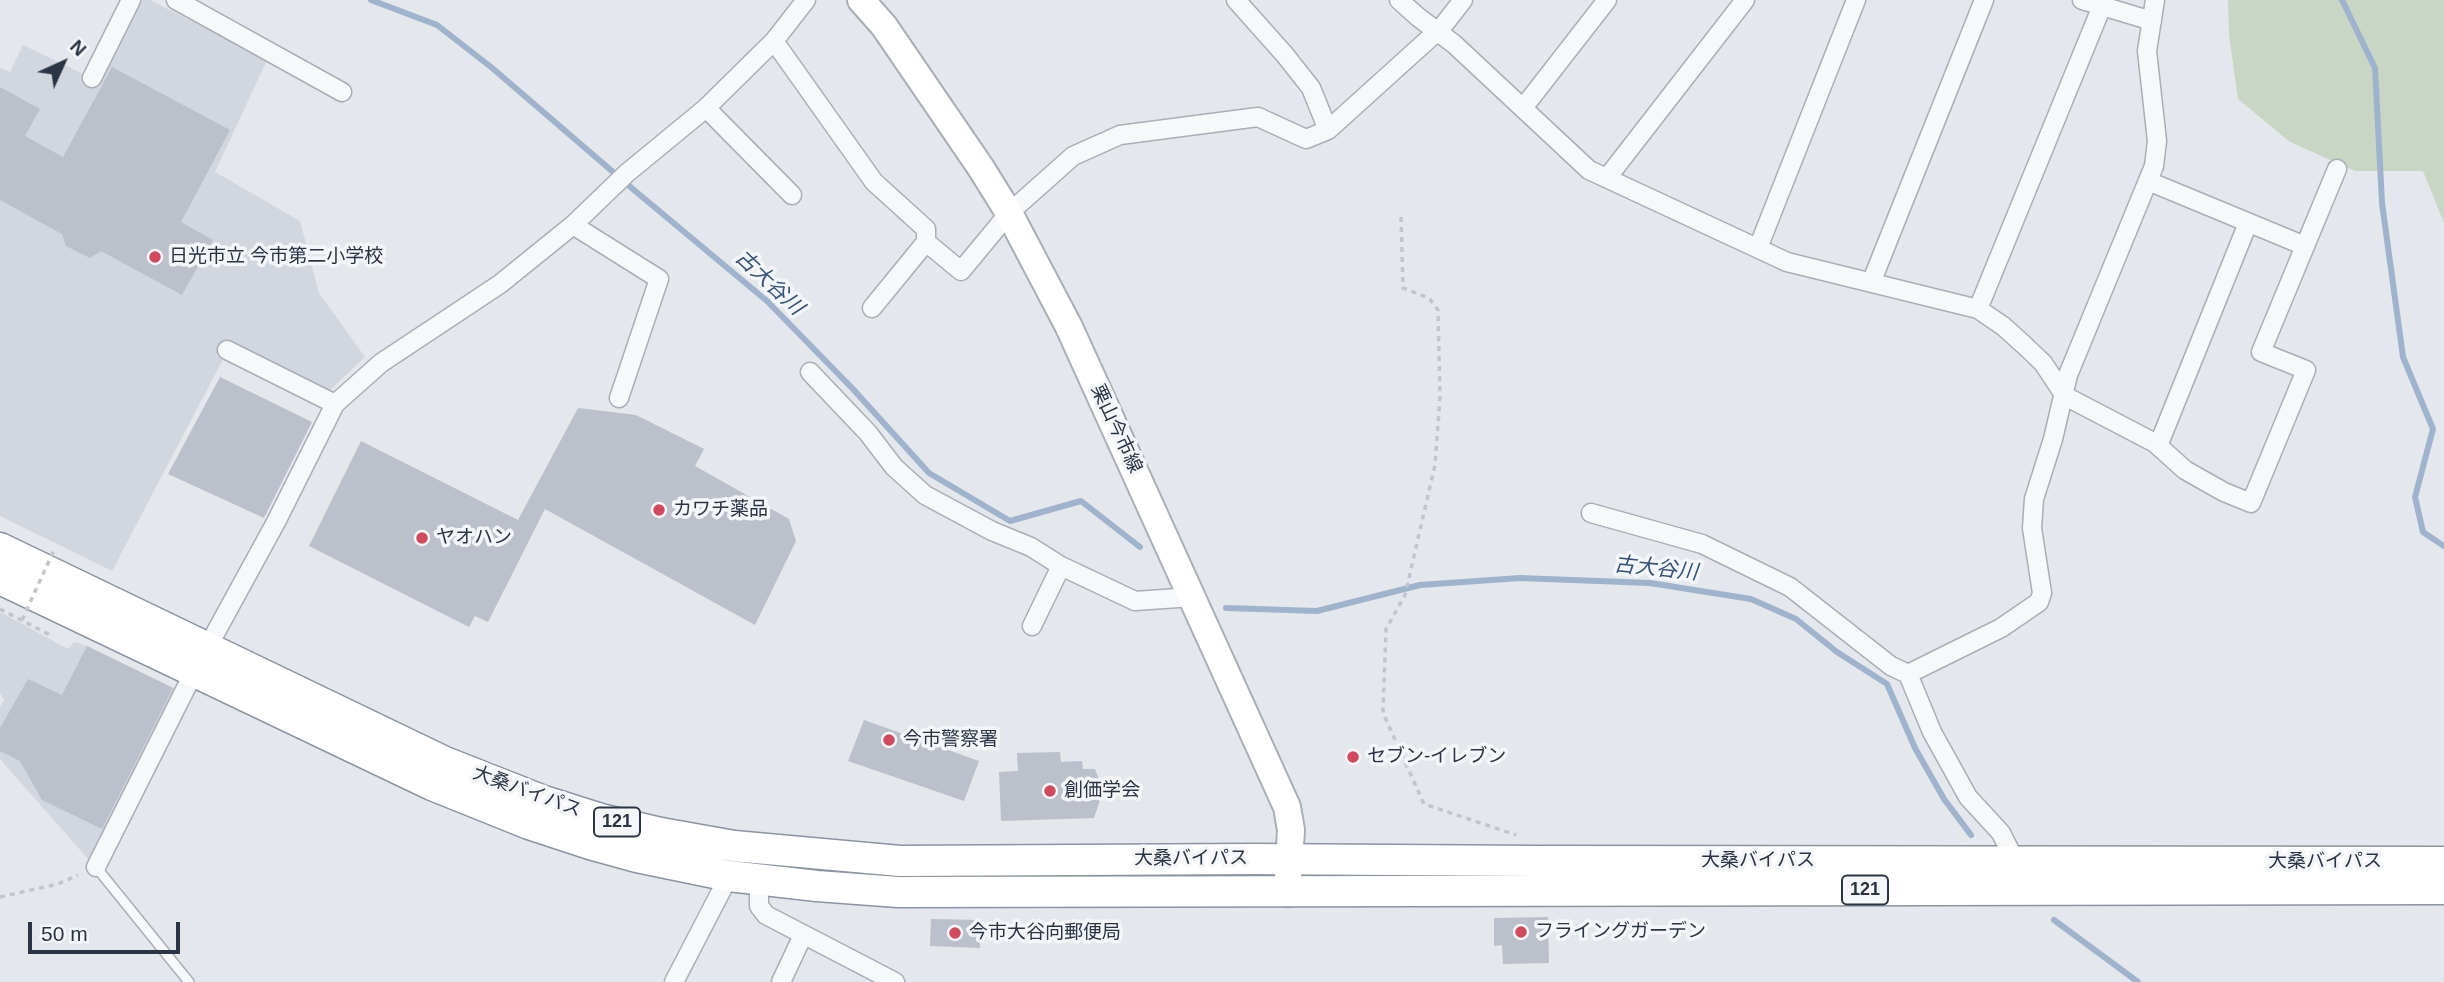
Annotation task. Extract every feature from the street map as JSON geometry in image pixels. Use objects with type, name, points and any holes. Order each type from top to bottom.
[{"type":"highway","name":"大桑バイパス","points":[[0,548],[432,786],[528,824],[637,857],[729,876],[898,892],[1286,893],[2444,862]]},
{"type":"highway","name":"大桑バイパス","points":[[0,579],[544,801],[662,833],[734,846],[900,861],[1535,861],[2444,889]]},
{"type":"highway","points":[[850,889],[851,858]]},
{"type":"main road","name":"栗山今市線","points":[[862,0],[884,26],[981,168],[1009,213],[1069,327],[1287,807],[1291,830],[1286,893]]},
{"type":"street","points":[[92,78],[131,0]]},
{"type":"street","points":[[176,0],[342,92]]},
{"type":"street","points":[[96,867],[335,404],[381,363],[500,284],[573,225],[627,173],[706,108],[774,41],[806,0]]},
{"type":"street","points":[[1236,0],[1311,88],[1328,130]]},
{"type":"street","points":[[1399,0],[1454,44],[1590,170],[1787,262],[1978,309],[2024,344],[2043,363],[2064,394],[2158,446],[2186,470],[2224,492],[2251,503],[2306,370],[2261,352],[2337,169]]},
{"type":"street","points":[[926,242],[961,271],[1009,213],[1073,156],[1120,135],[1258,117],[1306,139],[1328,130],[1437,31],[1463,0]]},
{"type":"street","points":[[1523,108],[1607,0]]},
{"type":"street","points":[[1607,178],[1745,0]]},
{"type":"street","points":[[1758,248],[1856,0]]},
{"type":"street","points":[[1871,283],[1984,0]]},
{"type":"street","points":[[2082,0],[2152,21]]},
{"type":"street","points":[[1908,674],[2001,628],[2039,602],[2042,593],[2032,528],[2034,499],[2053,439],[2068,375],[2154,166],[2157,141],[2147,51],[2155,0]]},
{"type":"street","points":[[1978,309],[2102,6]]},
{"type":"street","points":[[774,41],[874,182],[926,229],[926,242],[872,308]]},
{"type":"street","points":[[706,108],[792,195]]},
{"type":"street","points":[[2148,181],[2305,246]]},
{"type":"street","points":[[2158,446],[2248,223]]},
{"type":"street","points":[[573,225],[659,279],[619,398]]},
{"type":"street","points":[[228,350],[335,404]]},
{"type":"street","points":[[810,372],[868,433],[894,467],[925,495],[992,531],[1031,547],[1061,566],[1135,601],[1193,597]]},
{"type":"street","points":[[1591,513],[1702,544],[1790,587],[1891,666],[1908,674],[1932,732],[1968,797],[2001,834],[2018,875]]},
{"type":"street","points":[[1032,626],[1061,566]]},
{"type":"street","points":[[674,982],[729,876]]},
{"type":"street","points":[[759,879],[759,906],[766,915],[895,982]]},
{"type":"street","points":[[781,982],[803,935]]},
{"type":"lane","points":[[96,867],[189,982]]},
{"type":"path","points":[[1401,217],[1403,288],[1429,298],[1438,310],[1440,372],[1435,465],[1405,595],[1386,629],[1383,713],[1423,803],[1534,842],[1535,861]]},
{"type":"path","points":[[22,621],[55,548]]},
{"type":"path","points":[[0,609],[52,636]]},
{"type":"path","points":[[0,897],[58,884],[71,878]]},
{"type":"shaded area","name":"日光市立 今市第二小学校","points":[[142,0],[150,0],[267,60],[215,172],[300,221],[319,293],[365,357],[328,392],[232,342],[112,571],[0,516],[0,68],[10,72],[23,45],[96,80]]},
{"type":"shaded area","points":[[0,612],[68,649],[74,642],[87,646],[176,689],[89,860],[0,759],[0,707],[4,700],[0,693]]},
{"type":"green space","points":[[2228,0],[2444,0],[2444,223],[2423,171],[2355,171],[2290,142],[2238,99],[2229,35]]},
{"type":"building","points":[[112,67],[230,130],[181,222],[213,240],[182,295],[101,251],[90,258],[66,246],[62,234],[0,200],[0,87],[40,109],[25,136],[63,157]]},
{"type":"building","points":[[220,377],[312,422],[264,518],[168,474]]},
{"type":"building","points":[[578,408],[636,415],[704,449],[695,466],[789,519],[796,541],[755,625],[545,509],[488,622],[475,616],[469,627],[309,546],[361,441],[518,520]]},
{"type":"building","points":[[87,646],[173,688],[102,829],[42,800],[20,761],[0,751],[0,728],[28,679],[62,695]]},
{"type":"building","name":"今市警察署","points":[[864,720],[979,761],[964,801],[848,761]]},
{"type":"building","name":"創価学会","points":[[1060,752],[1061,762],[1082,761],[1083,769],[1095,769],[1100,782],[1100,800],[1094,818],[1001,821],[999,772],[1018,771],[1017,753]]},
{"type":"building","name":"フライングガーデン","points":[[1548,917],[1549,963],[1503,964],[1502,945],[1494,946],[1494,918]]},
{"type":"building","name":"今市大谷向郵便局","points":[[931,919],[981,920],[980,948],[930,946]]},
{"type":"waterway","name":"古大谷川","points":[[371,0],[437,25],[491,67],[767,301],[852,388],[929,473],[1010,521],[1081,501],[1140,547]]},
{"type":"waterway","points":[[2342,0],[2375,68],[2382,203],[2403,357],[2433,429],[2415,497],[2423,532],[2444,546]]},
{"type":"waterway","name":"古大谷川","points":[[1226,608],[1317,611],[1420,585],[1520,578],[1650,583],[1751,599],[1796,619],[1837,652],[1887,684],[1915,748],[1944,799],[1971,835]]},
{"type":"waterway","name":"古大谷川","points":[[2054,920],[2138,982]]},
{"type":"place","name":"日光市立 今市第二小学校","points":[[155,257]]},
{"type":"place","name":"カワチ薬品","points":[[659,510]]},
{"type":"place","name":"ヤオハン","points":[[422,538]]},
{"type":"place","name":"今市警察署","points":[[889,740]]},
{"type":"place","name":"セブン-イレブン","points":[[1353,757]]},
{"type":"place","name":"創価学会","points":[[1050,791]]},
{"type":"place","name":"フライングガーデン","points":[[1521,932]]},
{"type":"place","name":"今市大谷向郵便局","points":[[955,933]]}]
